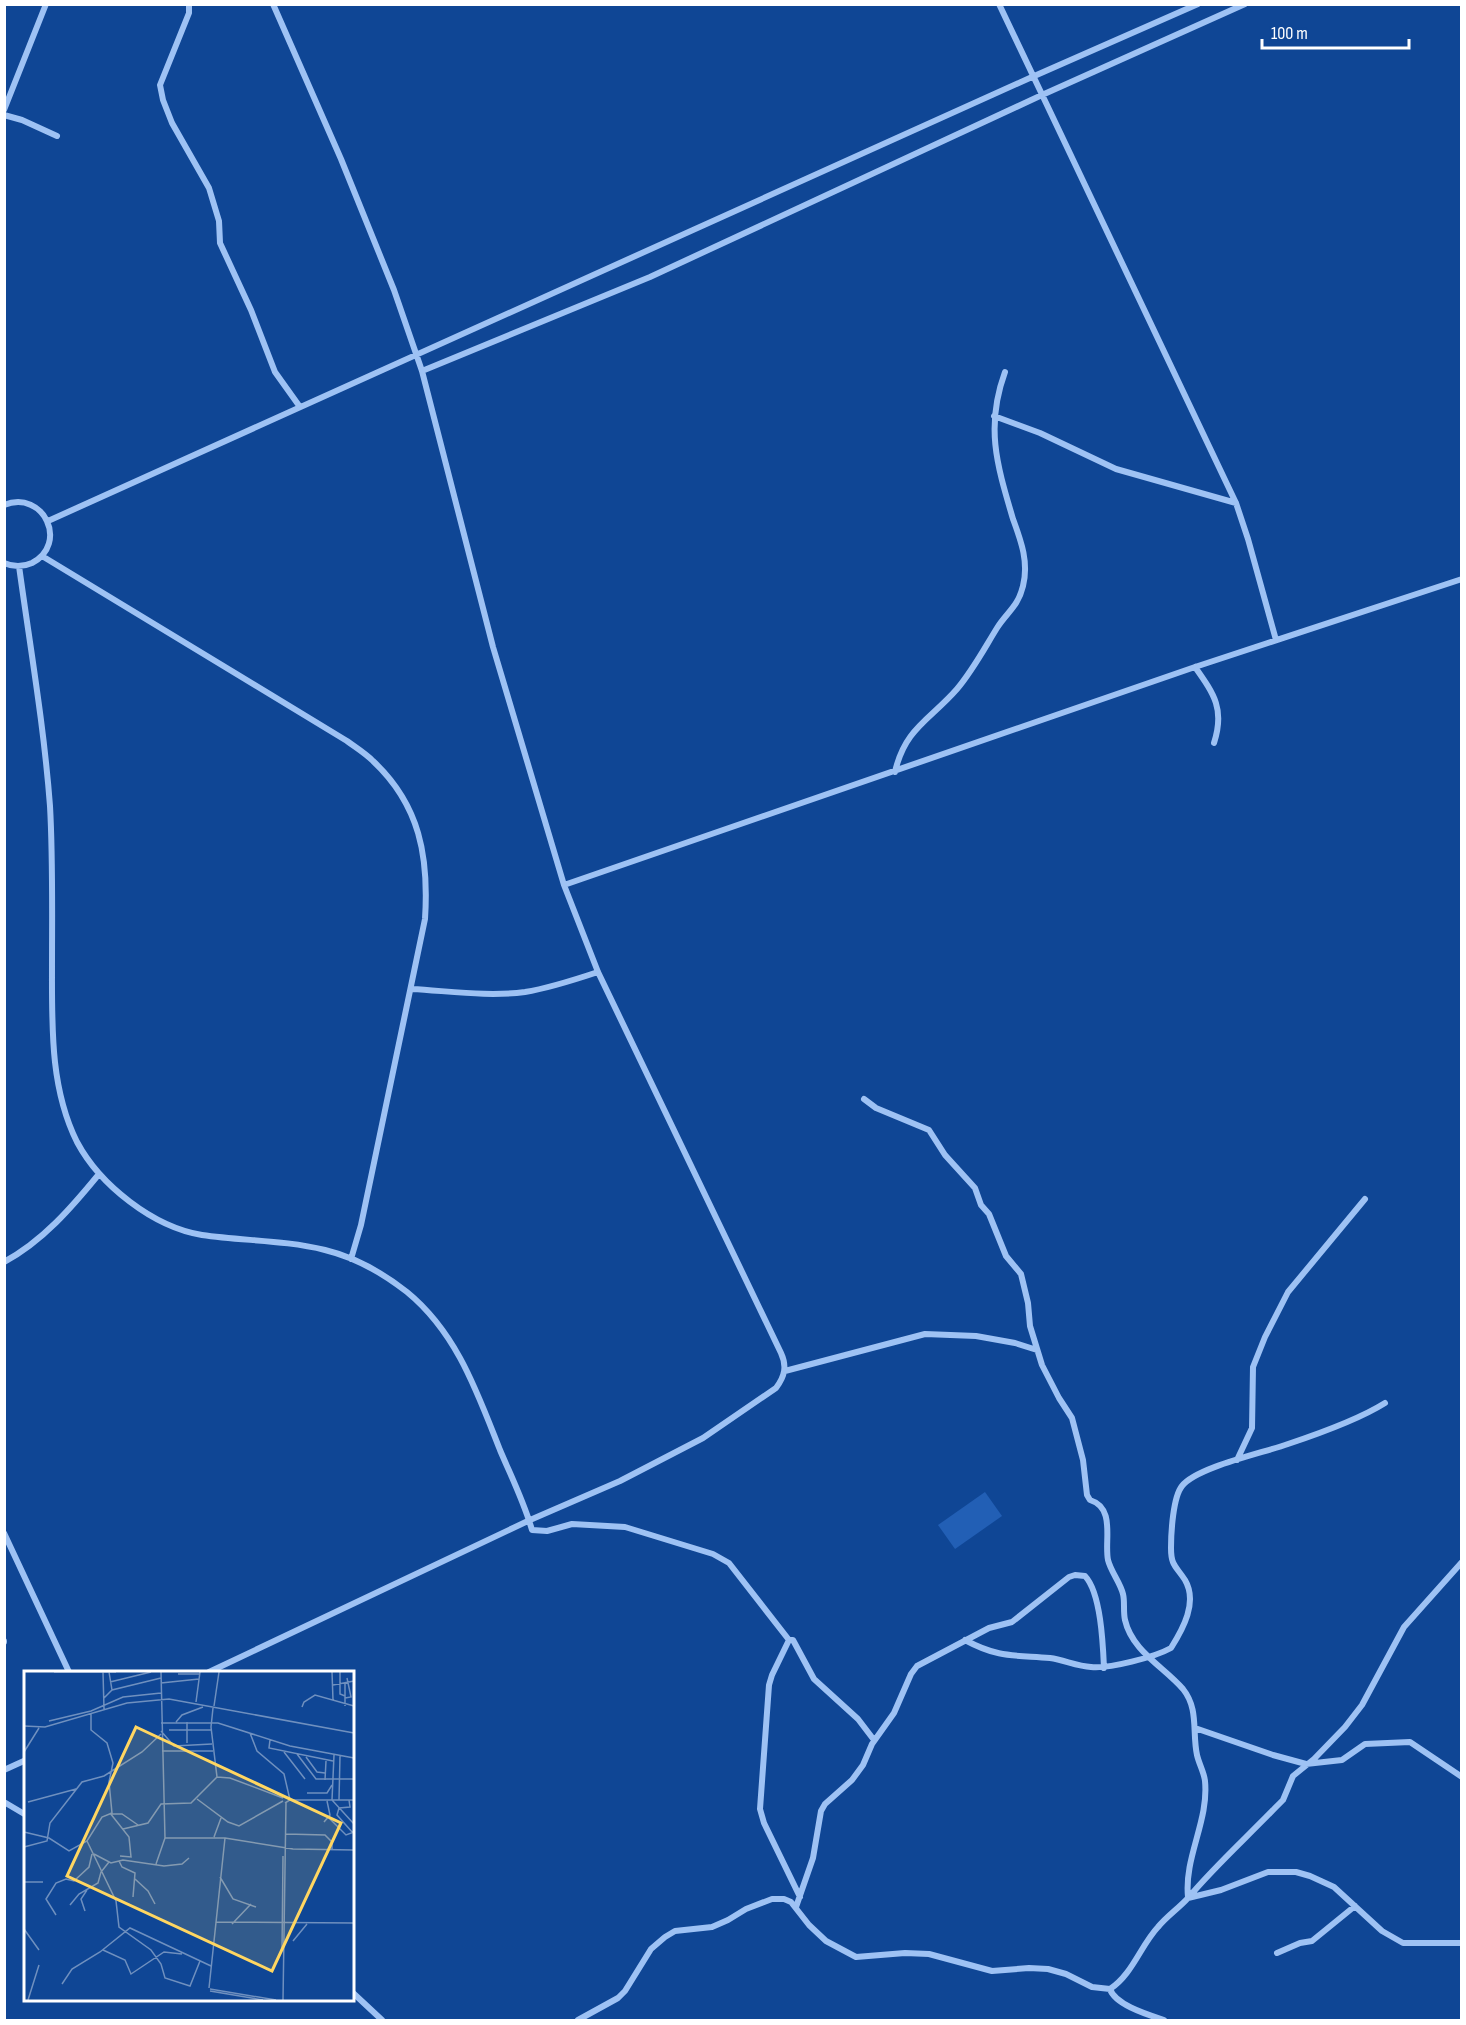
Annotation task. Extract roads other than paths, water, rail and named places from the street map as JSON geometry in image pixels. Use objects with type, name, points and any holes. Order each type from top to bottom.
[{"type":"street","points":[[4,110],[46,4]]},
{"type":"street","points":[[189,4],[189,13],[160,85],[163,100],[172,123],[209,188],[219,221],[220,243],[251,310],[275,372],[300,407]]},
{"type":"street","points":[[211,1671],[530,1520],[620,1480],[703,1438],[776,1388],[785,1371],[782,1353],[598,972],[564,885],[493,647],[422,371],[394,290],[333,140],[273,4]]},
{"type":"street","points":[[999,4],[1236,502],[1276,640]]},
{"type":"street","points":[[48,521],[1198,4]]},
{"type":"street","points":[[422,371],[650,277],[1042,95],[1245,4]]},
{"type":"street","points":[[4,115],[22,120],[57,136]]},
{"type":"street","points":[[895,772],[908,738],[965,679],[998,626],[1015,605],[1022,588],[1025,555],[998,469],[993,438],[996,398],[1005,372]]},
{"type":"street","points":[[994,416],[1040,434],[1116,469],[1236,502]]},
{"type":"street","points":[[4,563],[28,565],[42,556],[50,536],[48,521],[38,508],[31,504],[5,502]]},
{"type":"street","points":[[42,556],[347,741],[373,761],[395,786],[412,814],[423,846],[427,886],[425,919],[361,1225],[351,1259]]},
{"type":"street","points":[[19,566],[49,803],[52,848],[52,1013],[56,1074],[63,1110],[99,1174],[128,1201],[161,1222],[198,1234],[306,1246],[329,1251],[380,1274],[407,1292],[451,1341],[467,1369],[530,1520],[532,1530],[547,1531],[572,1524],[625,1527],[713,1554],[729,1563],[789,1640],[793,1640],[814,1679],[858,1719],[874,1740]]},
{"type":"street","points":[[564,885],[1195,667],[1461,579]]},
{"type":"street","points":[[1195,667],[1215,697],[1219,711],[1219,728],[1214,743]]},
{"type":"street","points":[[412,989],[501,994],[524,992],[598,972]]},
{"type":"street","points":[[864,1099],[876,1108],[929,1130],[945,1155],[975,1188],[980,1203],[989,1214],[1006,1256],[1021,1275],[1037,1350],[1046,1376],[1072,1418],[1083,1460],[1088,1498],[1098,1503],[1104,1511],[1109,1533],[1108,1560],[1123,1595],[1122,1607],[1125,1623],[1136,1643],[1183,1689],[1193,1709],[1205,1798],[1190,1867],[1187,1885],[1188,1898]]},
{"type":"street","points":[[4,1262],[34,1242],[57,1222],[99,1174]]},
{"type":"street","points":[[1237,1460],[1252,1428],[1253,1367],[1282,1302],[1365,1199]]},
{"type":"street","points":[[785,1371],[925,1334],[976,1336],[1015,1343],[1037,1350]]},
{"type":"street","points":[[965,1640],[990,1652],[1005,1656],[1053,1659],[1104,1668],[1171,1648],[1190,1605],[1190,1594],[1185,1581],[1172,1564],[1171,1558],[1171,1538],[1180,1488],[1197,1475],[1298,1440],[1385,1403]]},
{"type":"street","points":[[4,1533],[69,1671]]},
{"type":"street","points":[[578,2020],[618,1998],[625,1991],[651,1949],[675,1931],[712,1927],[746,1909],[772,1899],[784,1899],[796,1907],[809,1925],[826,1941],[856,1957],[905,1953],[929,1954],[992,1971],[1048,1969],[1066,1974],[1092,1987],[1102,1990],[1110,1989],[1124,1976],[1159,1925],[1275,1809],[1283,1800],[1293,1776],[1345,1727],[1362,1706],[1404,1627],[1461,1562]]},
{"type":"street","points":[[796,1907],[813,1857],[821,1811],[825,1804],[852,1780],[863,1765],[874,1740],[894,1713],[911,1674],[917,1666],[989,1628],[1012,1622],[1069,1576],[1081,1575],[1088,1580],[1097,1606],[1103,1637],[1104,1668]]},
{"type":"street","points":[[789,1640],[771,1675],[769,1685],[760,1809],[764,1823],[800,1897]]},
{"type":"street","points":[[1195,1728],[1306,1764],[1341,1760],[1365,1744],[1410,1742],[1461,1777]]},
{"type":"street","points":[[4,1770],[24,1761]]},
{"type":"street","points":[[4,1802],[24,1814]]},
{"type":"street","points":[[1188,1898],[1221,1890],[1268,1872],[1286,1871],[1325,1882],[1343,1894],[1382,1931],[1403,1943],[1461,1943]]},
{"type":"street","points":[[1277,1953],[1300,1943],[1312,1941],[1355,1906]]},
{"type":"street","points":[[1110,1989],[1115,1996],[1135,2010],[1164,2020]]},
{"type":"street","points":[[354,1994],[382,2020]]}]
